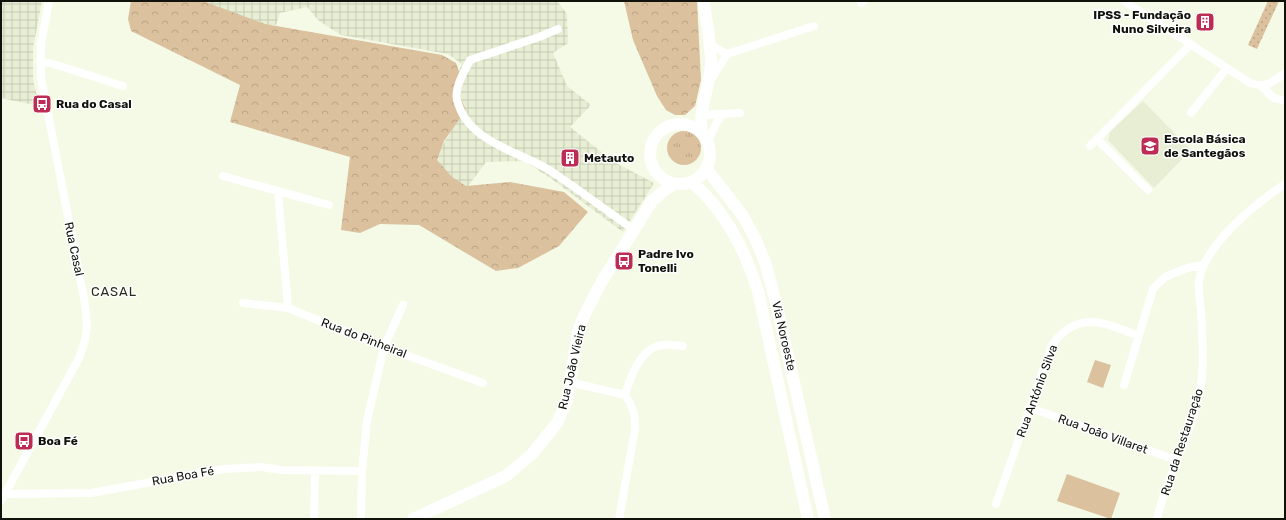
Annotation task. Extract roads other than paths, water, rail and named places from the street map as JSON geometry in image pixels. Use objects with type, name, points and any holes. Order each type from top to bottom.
[{"type":"main road","points":[[702,110],[689,121],[667,127],[656,136],[651,145],[650,155],[655,172],[664,180],[675,184],[692,182],[700,176],[710,159],[705,138],[702,110],[709,84],[711,62],[704,1]]},
{"type":"main road","points":[[682,124],[692,126],[705,138]]},
{"type":"main road","name":"Via Noroeste","points":[[706,168],[743,216],[755,238],[765,262],[778,311],[825,519]]},
{"type":"main road","name":"Rua João Vieira","points":[[652,201],[656,185],[655,172]]},
{"type":"main road","name":"Via Noroeste","points":[[692,182],[723,215],[732,228],[749,262],[758,291],[808,519]]},
{"type":"main road","name":"Rua João Vieira","points":[[413,519],[506,476],[532,454],[557,423],[567,401],[578,331],[584,316],[601,283],[652,201],[666,189],[675,184]]},
{"type":"street","name":"Rua Casal","points":[[3,498],[80,358],[86,341],[88,327],[84,298],[41,78],[41,44],[49,1]]},
{"type":"street","points":[[1124,1],[1250,83],[1262,87],[1274,98],[1285,101]]},
{"type":"street","points":[[709,84],[727,54],[814,26]]},
{"type":"street","points":[[558,29],[539,37],[470,60],[460,79],[457,98],[463,115],[475,129],[492,143],[531,160],[551,171],[634,230]]},
{"type":"street","points":[[709,44],[727,54]]},
{"type":"street","points":[[1090,146],[1191,44]]},
{"type":"street","points":[[40,63],[55,64],[123,86]]},
{"type":"street","points":[[1191,113],[1228,68]]},
{"type":"street","points":[[1262,87],[1285,73]]},
{"type":"street","points":[[702,110],[722,115],[740,112]]},
{"type":"street","points":[[705,138],[722,115]]},
{"type":"street","points":[[1097,139],[1148,190]]},
{"type":"street","points":[[223,176],[328,205]]},
{"type":"street","name":"Rua da Restauração","points":[[1157,519],[1176,460],[1194,412],[1200,390],[1202,336],[1199,282],[1203,265],[1219,242],[1265,196],[1285,184]]},
{"type":"street","points":[[278,191],[288,308]]},
{"type":"street","points":[[1124,385],[1153,289],[1165,277],[1187,268],[1203,265]]},
{"type":"street","name":"Rua do Pinheiral","points":[[244,303],[288,308],[384,347],[484,383]]},
{"type":"street","points":[[361,519],[362,471],[367,421],[384,347],[403,305]]},
{"type":"street","name":"Rua António Silva","points":[[996,504],[1052,345],[1070,328],[1079,323],[1093,321],[1104,323],[1138,336]]},
{"type":"street","points":[[624,395],[634,368],[650,350],[665,345],[683,346]]},
{"type":"street","points":[[569,382],[624,395],[630,402],[636,417],[636,429],[619,519]]},
{"type":"street","name":"Rua João Villaret","points":[[1031,408],[1176,460]]},
{"type":"street","name":"Rua Boa Fé","points":[[3,498],[91,494],[224,469],[260,466],[282,470],[315,472],[362,471]]},
{"type":"street","points":[[314,519],[315,472]]},
{"type":"place","name":"IPSS - Fundação Nuno Silveira","points":[[1205,22]]},
{"type":"place","name":"Rua do Casal","points":[[42,104]]},
{"type":"place","name":"Escola Básica de Santegãos","points":[[1150,146]]},
{"type":"place","name":"Metauto","points":[[570,158]]},
{"type":"place","name":"Padre Ivo Tonelli","points":[[624,261]]},
{"type":"place","name":"Boa Fé","points":[[24,441]]},
{"type":"district","name":"CASAL","points":[[114,291]]}]
